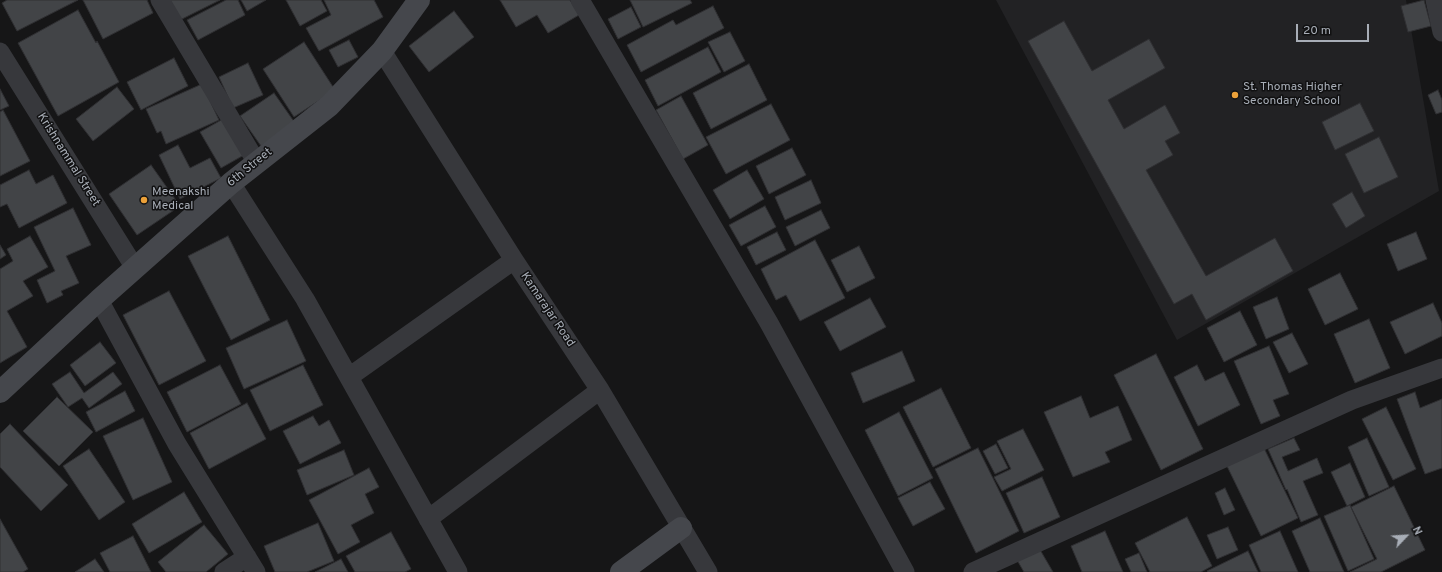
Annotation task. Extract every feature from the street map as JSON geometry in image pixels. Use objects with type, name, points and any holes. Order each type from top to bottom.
[{"type":"street","points":[[160,0],[257,163]]},
{"type":"street","name":"6th Street","points":[[0,392],[99,300],[231,183],[329,106],[382,51],[419,0]]},
{"type":"street","points":[[580,0],[769,323],[905,572]]},
{"type":"street","points":[[1435,0],[1442,32]]},
{"type":"street","name":"Kamarajar Road","points":[[382,51],[514,260],[600,390],[708,572]]},
{"type":"street","name":"Krishnammal Street","points":[[0,52],[135,268]]},
{"type":"street","points":[[231,183],[305,299],[458,572]]},
{"type":"street","points":[[349,377],[514,260]]},
{"type":"street","points":[[99,300],[177,444],[252,565],[224,572]]},
{"type":"street","points":[[973,572],[1352,400],[1442,368]]},
{"type":"street","points":[[428,519],[600,390]]},
{"type":"street","points":[[621,572],[681,528]]},
{"type":"shaded area","name":"St. Thomas Higher Secondary School","points":[[996,0],[1406,0],[1439,191],[1177,340]]},
{"type":"building","points":[[7,0],[78,0],[17,31],[2,3]]},
{"type":"building","points":[[83,0],[147,0],[153,13],[103,39]]},
{"type":"building","points":[[170,0],[220,0],[180,20]]},
{"type":"building","points":[[226,0],[238,0],[245,15],[198,40],[187,20]]},
{"type":"building","points":[[241,0],[266,0],[247,11]]},
{"type":"building","points":[[286,0],[321,0],[327,11],[300,26]]},
{"type":"building","points":[[324,0],[374,0],[383,17],[319,51],[306,28],[331,15]]},
{"type":"building","points":[[500,0],[570,0],[579,15],[548,33],[537,15],[516,27]]},
{"type":"building","points":[[630,0],[690,0],[692,3],[643,27]]},
{"type":"building","points":[[1424,0],[1431,26],[1408,32],[1401,6]]},
{"type":"building","points":[[713,6],[724,28],[641,72],[627,45],[673,20],[676,25]]},
{"type":"building","points":[[631,7],[641,27],[618,39],[608,19]]},
{"type":"building","points":[[78,10],[119,82],[58,116],[18,43]]},
{"type":"building","points":[[454,11],[474,37],[429,72],[409,46]]},
{"type":"building","points":[[1064,21],[1092,71],[1149,39],[1165,68],[1108,100],[1124,129],[1165,105],[1180,133],[1165,141],[1173,155],[1146,170],[1206,276],[1275,238],[1293,271],[1206,320],[1192,294],[1174,304],[1028,41]]},
{"type":"building","points":[[730,32],[745,61],[724,72],[708,42]]},
{"type":"building","points":[[349,40],[358,57],[338,67],[329,50]]},
{"type":"building","points":[[304,42],[335,90],[294,117],[263,69]]},
{"type":"building","points":[[708,47],[721,72],[658,106],[645,80]]},
{"type":"building","points":[[174,58],[188,86],[141,110],[127,82]]},
{"type":"building","points":[[248,63],[263,95],[233,108],[219,77]]},
{"type":"building","points":[[749,64],[767,100],[711,129],[693,93]]},
{"type":"building","points":[[202,84],[219,120],[166,144],[161,131],[157,133],[146,109]]},
{"type":"building","points":[[117,87],[134,109],[93,141],[76,119]]},
{"type":"building","points":[[0,89],[9,106],[0,110]]},
{"type":"building","points":[[1438,90],[1442,100],[1442,112],[1436,114],[1428,95]]},
{"type":"building","points":[[274,93],[295,123],[261,146],[240,116]]},
{"type":"building","points":[[681,96],[708,145],[683,159],[656,110]]},
{"type":"building","points":[[1360,103],[1374,131],[1335,150],[1322,122]]},
{"type":"building","points":[[771,104],[790,140],[726,174],[706,137]]},
{"type":"building","points":[[3,110],[30,161],[0,176],[0,112]]},
{"type":"building","points":[[223,119],[244,155],[221,168],[200,132]]},
{"type":"building","points":[[1379,137],[1398,177],[1364,193],[1345,154]]},
{"type":"building","points":[[178,145],[190,168],[210,158],[221,178],[180,199],[159,155]]},
{"type":"building","points":[[792,148],[806,175],[769,194],[756,166]]},
{"type":"building","name":"Meenakshi Medical","points":[[151,165],[180,206],[137,235],[109,194]]},
{"type":"building","points":[[29,170],[36,184],[53,175],[67,203],[19,228],[7,204],[0,207],[0,185]]},
{"type":"building","points":[[747,170],[764,199],[730,219],[713,190]]},
{"type":"building","points":[[811,180],[821,203],[785,220],[775,197]]},
{"type":"building","points":[[1352,192],[1365,216],[1346,228],[1332,204]]},
{"type":"building","points":[[765,206],[776,227],[741,246],[729,225]]},
{"type":"building","points":[[73,208],[91,245],[66,256],[79,283],[61,291],[63,295],[47,303],[37,280],[55,271],[34,227]]},
{"type":"building","points":[[821,210],[830,228],[795,246],[786,227]]},
{"type":"building","points":[[777,232],[786,250],[756,265],[747,247]]},
{"type":"building","points":[[1416,232],[1427,259],[1398,271],[1387,244]]},
{"type":"building","points":[[30,236],[48,267],[23,281],[33,296],[7,311],[27,347],[0,363],[0,269],[13,261],[7,249]]},
{"type":"building","points":[[228,236],[270,320],[231,340],[188,256]]},
{"type":"building","points":[[815,240],[845,298],[800,321],[786,295],[776,300],[761,269]]},
{"type":"building","points":[[0,245],[6,255],[0,259]]},
{"type":"building","points":[[859,246],[875,278],[847,292],[831,260]]},
{"type":"building","points":[[1340,273],[1358,309],[1325,325],[1308,289]]},
{"type":"building","points":[[169,291],[206,361],[159,385],[123,315]]},
{"type":"building","points":[[1277,297],[1289,329],[1266,339],[1253,307]]},
{"type":"building","points":[[870,298],[886,327],[840,351],[824,322]]},
{"type":"building","points":[[1433,303],[1442,323],[1442,336],[1405,354],[1390,322]]},
{"type":"building","points":[[1240,311],[1257,345],[1224,362],[1207,328]]},
{"type":"building","points":[[1369,319],[1390,368],[1355,383],[1334,334]]},
{"type":"building","points":[[287,320],[306,361],[244,389],[226,348]]},
{"type":"building","points":[[1292,333],[1308,364],[1289,373],[1273,342]]},
{"type":"building","points":[[100,342],[116,363],[85,386],[70,365]]},
{"type":"building","points":[[1269,346],[1289,394],[1273,400],[1280,416],[1261,424],[1234,361]]},
{"type":"building","points":[[902,351],[915,381],[863,403],[851,373]]},
{"type":"building","points":[[1156,354],[1203,449],[1161,470],[1114,375]]},
{"type":"building","points":[[220,365],[241,404],[187,432],[167,392]]},
{"type":"building","points":[[303,365],[323,405],[270,431],[250,390]]},
{"type":"building","points":[[1197,365],[1205,381],[1224,372],[1240,405],[1198,426],[1174,377]]},
{"type":"building","points":[[70,372],[84,393],[113,372],[122,384],[89,408],[82,398],[68,407],[52,384]]},
{"type":"building","points":[[941,388],[971,448],[933,467],[903,407]]},
{"type":"building","points":[[125,391],[135,411],[96,432],[86,412]]},
{"type":"building","points":[[1415,392],[1420,408],[1442,399],[1442,468],[1425,474],[1397,399]]},
{"type":"building","points":[[1081,396],[1090,418],[1118,406],[1132,440],[1105,452],[1110,462],[1073,477],[1044,412]]},
{"type":"building","points":[[57,397],[93,432],[59,466],[23,431]]},
{"type":"building","points":[[247,403],[266,439],[209,469],[190,433]]},
{"type":"building","points":[[1386,407],[1416,469],[1393,480],[1362,419]]},
{"type":"building","points":[[899,412],[933,478],[898,496],[865,430]]},
{"type":"building","points":[[313,416],[319,426],[329,420],[341,443],[300,464],[283,431]]},
{"type":"building","points":[[143,418],[172,482],[133,500],[103,436]]},
{"type":"building","points":[[10,424],[68,485],[41,511],[0,467],[0,434]]},
{"type":"building","points":[[1023,429],[1044,470],[1002,491],[994,477],[1011,469],[997,441]]},
{"type":"building","points":[[1294,438],[1300,450],[1282,457],[1288,471],[1317,458],[1323,473],[1303,481],[1318,515],[1301,522],[1268,449]]},
{"type":"building","points":[[1367,438],[1389,487],[1369,496],[1348,447]]},
{"type":"building","points":[[996,444],[1008,468],[995,474],[983,451]]},
{"type":"building","points":[[1263,446],[1298,518],[1261,536],[1226,464]]},
{"type":"building","points":[[978,448],[1019,531],[976,553],[935,469]]},
{"type":"building","points":[[89,449],[125,502],[99,520],[63,466]]},
{"type":"building","points":[[344,450],[354,475],[307,495],[297,470]]},
{"type":"building","points":[[1350,463],[1365,497],[1347,506],[1331,472]]},
{"type":"building","points":[[369,468],[379,487],[365,494],[374,513],[351,525],[360,542],[338,554],[309,500]]},
{"type":"building","points":[[1042,477],[1060,517],[1024,533],[1006,493]]},
{"type":"building","points":[[930,482],[945,509],[913,526],[898,498]]},
{"type":"building","points":[[1394,486],[1425,550],[1381,572],[1350,572],[1377,559],[1351,507]]},
{"type":"building","points":[[1225,488],[1235,510],[1224,515],[1215,493]]},
{"type":"building","points":[[184,492],[202,522],[149,553],[132,524]]},
{"type":"building","points":[[1350,505],[1374,559],[1348,571],[1324,516]]},
{"type":"building","points":[[1187,517],[1212,566],[1201,572],[1150,572],[1135,543]]},
{"type":"building","points":[[1320,518],[1344,572],[1310,572],[1292,531]]},
{"type":"building","points":[[0,519],[28,569],[23,572],[0,572]]},
{"type":"building","points":[[318,523],[334,561],[307,572],[275,572],[264,546]]},
{"type":"building","points":[[204,525],[228,554],[206,572],[166,572],[158,562]]},
{"type":"building","points":[[1228,527],[1238,550],[1217,559],[1207,535]]},
{"type":"building","points":[[1105,531],[1123,572],[1082,572],[1071,546]]},
{"type":"building","points":[[1280,531],[1298,572],[1261,572],[1249,545]]},
{"type":"building","points":[[391,532],[411,569],[405,572],[355,572],[346,556]]},
{"type":"building","points":[[133,536],[151,572],[110,572],[100,553]]},
{"type":"building","points":[[1039,548],[1053,572],[1024,572],[1017,560]]},
{"type":"building","points":[[1248,551],[1258,572],[1207,571]]},
{"type":"building","points":[[1139,553],[1147,572],[1131,572],[1125,559]]},
{"type":"building","points":[[95,559],[104,572],[75,572]]},
{"type":"building","points":[[341,559],[348,572],[315,572]]},
{"type":"place","name":"St. Thomas Higher Secondary School","points":[[1235,95]]},
{"type":"place","name":"Meenakshi Medical","points":[[144,200]]}]
